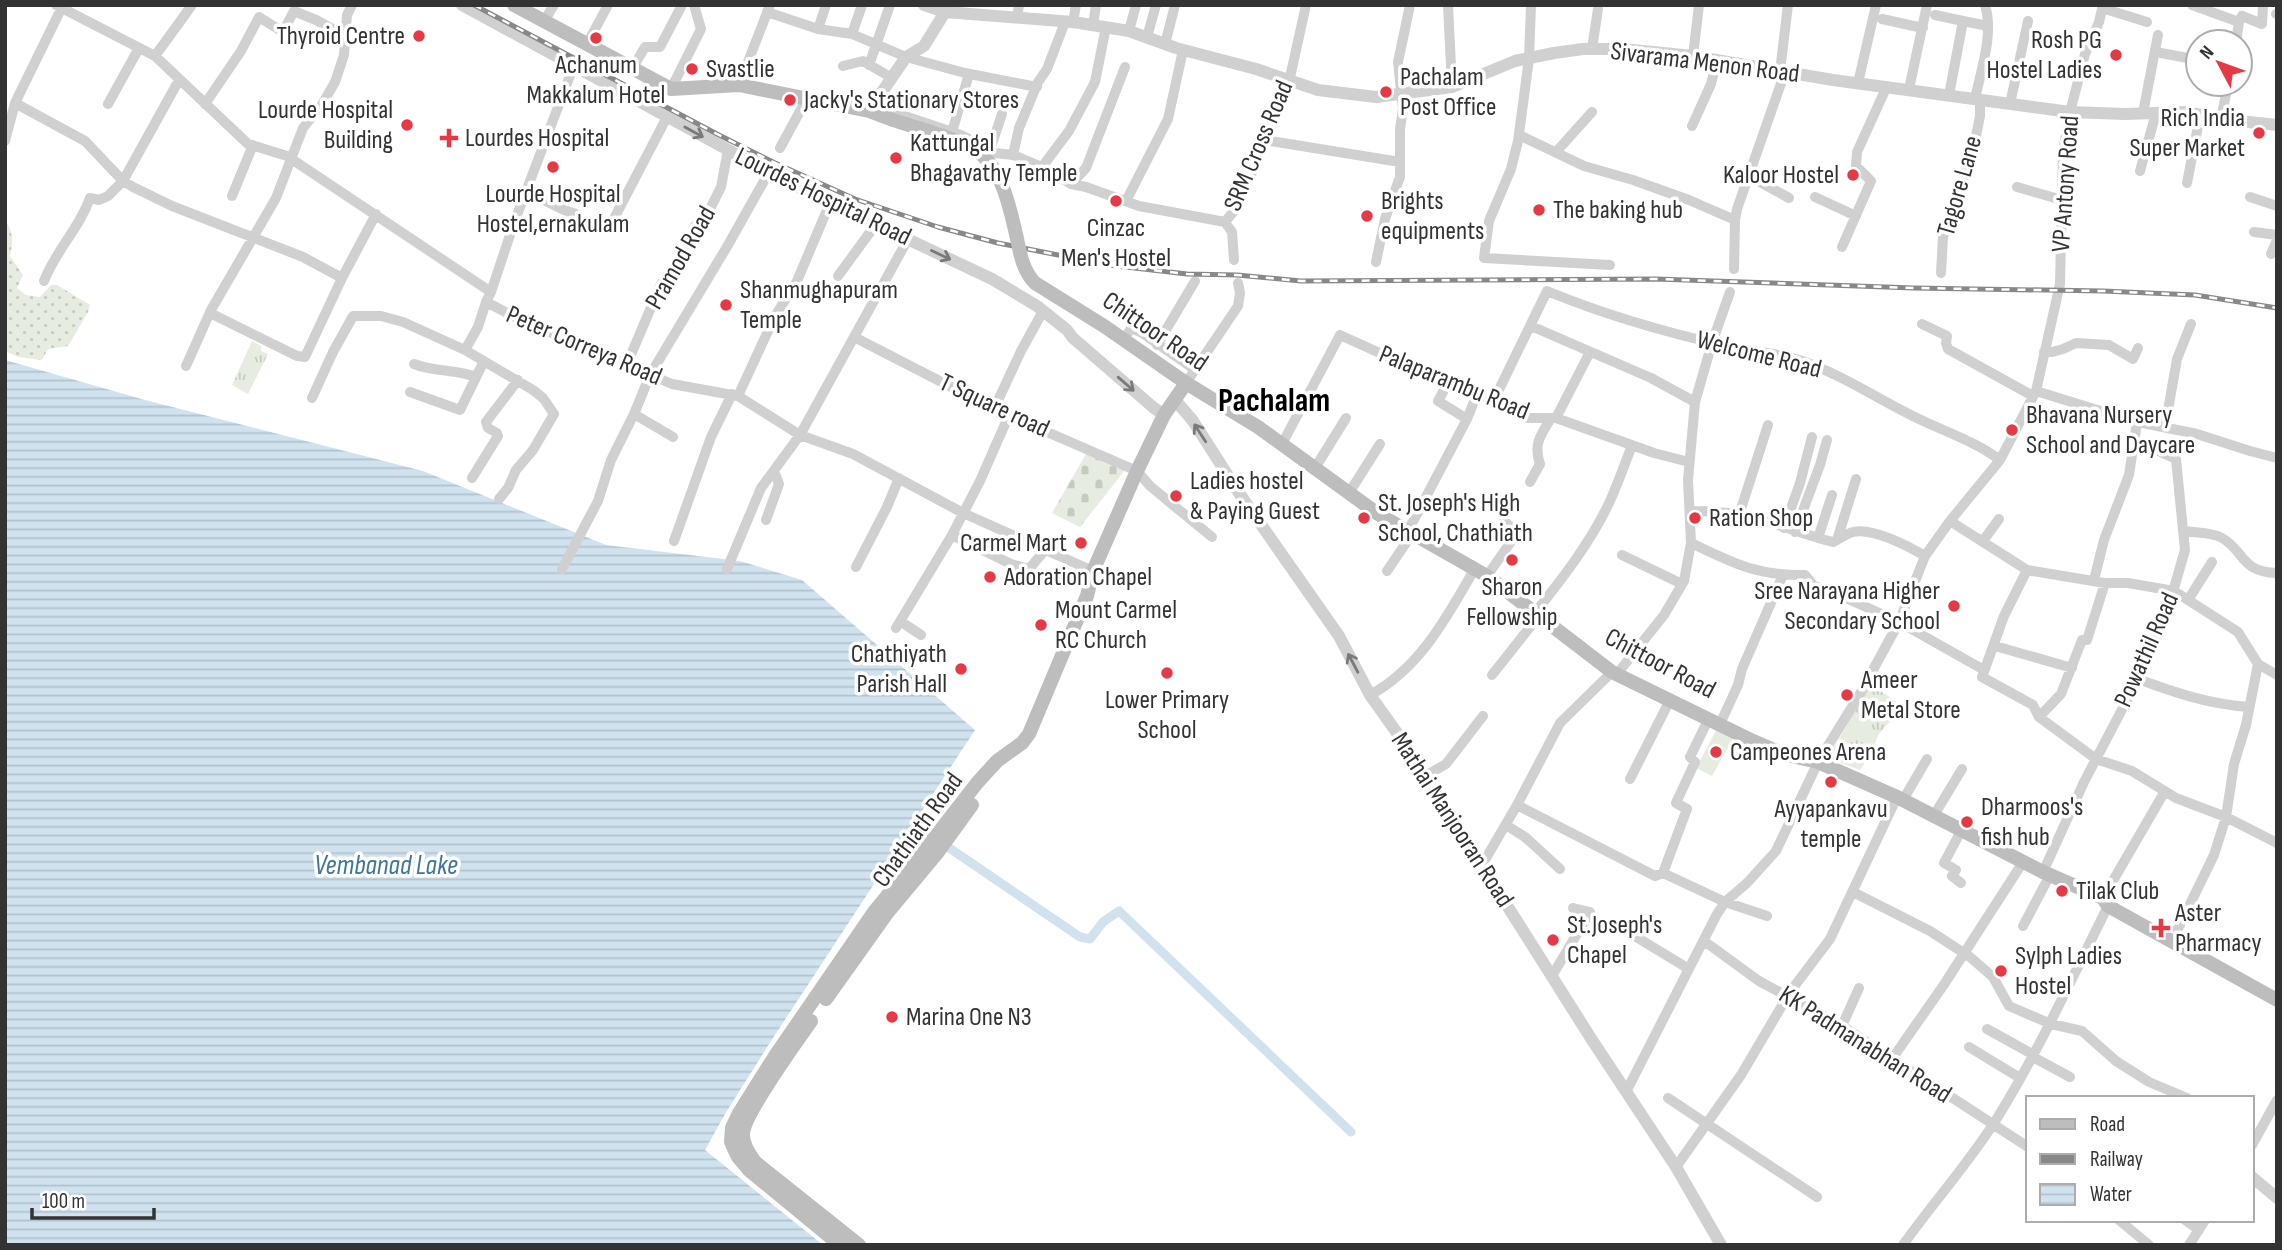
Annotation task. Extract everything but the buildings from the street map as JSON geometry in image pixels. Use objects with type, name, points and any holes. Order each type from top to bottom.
[{"type":"main road","points":[[514,5],[671,89]]},
{"type":"main road","name":"Chittoor Road","points":[[671,89],[739,85],[869,111],[966,145],[983,156],[996,174],[1008,204],[1021,259],[1028,276],[1035,283],[1283,444],[1378,514],[1481,573],[1614,673],[1783,754],[1818,762],[1900,799],[2105,902],[2277,1000]]},
{"type":"main road","points":[[1093,571],[1164,415],[1186,383]]},
{"type":"main road","name":"Chathiath Road","points":[[859,1245],[755,1163],[745,1147],[742,1135],[752,1109],[888,912],[953,827],[968,794],[997,761],[1022,743],[1029,734],[1087,596],[1093,571]]},
{"type":"main road","name":"Chathiath Road","points":[[840,1245],[743,1164],[731,1142],[732,1128],[775,1056],[874,912],[931,856]]},
{"type":"street","points":[[155,56],[192,5]]},
{"type":"street","points":[[186,366],[210,313],[276,198],[303,128],[323,103],[335,82],[344,55],[347,15],[352,5]]},
{"type":"street","name":"Lourdes Hospital Road","points":[[462,5],[769,172],[992,279],[1043,311],[1164,415]]},
{"type":"street","points":[[544,22],[554,5]]},
{"type":"street","points":[[587,44],[608,5]]},
{"type":"street","points":[[632,69],[645,47],[660,47],[682,5]]},
{"type":"street","points":[[671,89],[701,29],[694,5]]},
{"type":"street","points":[[818,29],[826,5]]},
{"type":"street","points":[[852,34],[862,5]]},
{"type":"street","points":[[869,65],[890,5]]},
{"type":"street","name":"Sivarama Menon Road","points":[[924,5],[947,9],[1018,12],[1129,31],[1318,90],[1376,97],[1452,87],[1515,61],[1554,53],[1623,49],[1693,56],[1783,72],[2070,112],[2186,112],[2277,125]]},
{"type":"street","points":[[1013,155],[1019,128],[1076,5]]},
{"type":"street","points":[[1093,25],[1096,5]]},
{"type":"street","points":[[1129,31],[1136,5]]},
{"type":"street","points":[[1147,37],[1156,5]]},
{"type":"street","points":[[1166,44],[1175,5]]},
{"type":"street","name":"SRM Cross Road","points":[[891,119],[893,112],[953,132],[990,150],[1013,155],[1042,167],[1071,184],[1139,206],[1225,222],[1238,206],[1289,82],[1306,5]]},
{"type":"street","points":[[1376,261],[1385,219],[1399,177],[1402,94],[1398,62],[1410,5]]},
{"type":"street","points":[[1448,5],[1452,87]]},
{"type":"street","points":[[1531,5],[1529,59],[1519,135],[1511,169],[1489,221],[1484,258],[1610,265]]},
{"type":"street","points":[[1693,56],[1699,5]]},
{"type":"street","points":[[1734,269],[1735,220],[1783,72],[1788,5]]},
{"type":"street","points":[[1858,83],[1876,5]]},
{"type":"street","points":[[1909,89],[1927,5]]},
{"type":"street","name":"Tagore Lane","points":[[1941,273],[1942,237],[1960,193],[1980,116],[1978,99],[1988,26],[1985,5]]},
{"type":"street","points":[[2192,5],[2239,22]]},
{"type":"street","points":[[2238,28],[2242,16],[2262,24],[2263,5]]},
{"type":"street","points":[[5,141],[15,103],[60,6]]},
{"type":"street","name":"Peter Correya Road","points":[[60,6],[155,56],[248,144],[292,159],[376,214],[491,292],[486,302],[523,321],[673,384],[735,395],[800,435],[853,454],[963,513],[1093,571]]},
{"type":"street","points":[[2103,7],[2147,22]]},
{"type":"street","name":"VP Antony Road","points":[[1626,1092],[1717,914],[1776,851],[1818,762],[1860,694],[1899,622],[1925,556],[2000,460],[2034,393],[2060,284],[2063,152],[2070,112],[2085,54],[2103,7]]},
{"type":"street","points":[[739,85],[768,9],[818,29],[852,34],[906,57],[969,74],[1037,86]]},
{"type":"street","points":[[869,111],[906,57],[924,46],[947,9]]},
{"type":"street","points":[[1592,49],[1598,9]]},
{"type":"street","points":[[205,104],[241,51],[259,17],[283,32],[295,11],[345,36]]},
{"type":"street","points":[[1935,15],[1988,26]]},
{"type":"street","points":[[1882,19],[1923,28]]},
{"type":"street","points":[[1949,95],[1963,21]]},
{"type":"street","points":[[2010,104],[2028,21]]},
{"type":"street","points":[[1042,167],[1069,131],[1095,82],[1107,27]]},
{"type":"street","points":[[2140,171],[2158,35]]},
{"type":"street","points":[[108,104],[139,48]]},
{"type":"street","points":[[1126,201],[1168,119],[1183,50]]},
{"type":"street","points":[[2161,52],[2184,57]]},
{"type":"street","points":[[1692,126],[1711,84],[1717,60]]},
{"type":"street","points":[[843,66],[863,61],[892,78]]},
{"type":"street","points":[[491,292],[574,65]]},
{"type":"street","points":[[1071,184],[1086,168],[1125,67]]},
{"type":"street","points":[[953,132],[969,74]]},
{"type":"street","points":[[44,281],[51,262],[78,224],[90,198],[99,200],[108,196],[123,181],[179,80]]},
{"type":"street","points":[[1842,247],[1871,181],[1856,166],[1857,152],[1887,86]]},
{"type":"street","points":[[2221,119],[2225,98]]},
{"type":"street","points":[[780,148],[806,100]]},
{"type":"street","points":[[15,103],[85,141],[123,181],[172,206],[255,236],[303,257],[342,278]]},
{"type":"street","points":[[1556,152],[1592,112]]},
{"type":"street","points":[[990,150],[1002,114]]},
{"type":"street","points":[[2187,183],[2200,116]]},
{"type":"street","points":[[608,230],[667,117]]},
{"type":"street","points":[[1519,135],[1584,166],[1689,200],[1735,220]]},
{"type":"street","points":[[1265,140],[1400,162]]},
{"type":"street","points":[[232,197],[253,145]]},
{"type":"street","name":"Pramod Road","points":[[627,364],[661,284],[680,262],[695,226],[711,207],[721,187],[728,150]]},
{"type":"street","points":[[562,569],[598,501],[611,460],[650,375],[769,172]]},
{"type":"street","points":[[1749,176],[1789,198]]},
{"type":"street","points":[[2017,187],[2062,200]]},
{"type":"street","points":[[526,191],[579,215]]},
{"type":"street","points":[[1815,197],[1856,216]]},
{"type":"street","points":[[2250,197],[2277,206]]},
{"type":"street","points":[[674,541],[711,437],[774,318],[797,281],[830,203]]},
{"type":"street","points":[[210,313],[297,356],[305,357],[376,214]]},
{"type":"street","points":[[1225,222],[1232,232],[1234,260]]},
{"type":"street","points":[[838,276],[876,225]]},
{"type":"street","points":[[2254,232],[2277,237],[2271,254]]},
{"type":"street","points":[[727,569],[761,488],[800,435],[908,239]]},
{"type":"street","points":[[1157,345],[1195,281]]},
{"type":"street","points":[[1186,383],[1238,306],[1238,282]]},
{"type":"street","name":"Welcome Road","points":[[1531,326],[1547,291],[1592,310],[1712,343],[1797,359],[1849,380],[1916,418],[1989,451],[2000,460]]},
{"type":"street","points":[[1482,865],[1560,723],[1614,673],[1664,615],[1682,584],[1691,543],[1689,462],[1695,402],[1730,292]]},
{"type":"street","points":[[465,350],[478,327],[486,302]]},
{"type":"street","points":[[994,409],[1043,311]]},
{"type":"street","points":[[312,398],[353,316],[381,316],[403,323],[484,360],[543,398],[554,414],[499,499]]},
{"type":"street","points":[[1922,324],[1947,336],[1948,349],[2034,393],[2137,422],[2197,433],[2277,458]]},
{"type":"street","points":[[2165,427],[2177,359],[2191,324]]},
{"type":"street","points":[[1493,402],[1531,326],[1651,379],[1695,402]]},
{"type":"street","points":[[1128,333],[1131,328],[1137,331],[1194,369]]},
{"type":"street","name":"Palaparambu Road","points":[[1283,444],[1340,335],[1415,369],[1449,381],[1527,418],[1554,418],[1689,462]]},
{"type":"street","name":"T Square road","points":[[854,337],[994,409],[1137,471]]},
{"type":"street","points":[[2044,352],[2052,352],[2076,343],[2109,345],[2133,359],[2138,348]]},
{"type":"street","points":[[1530,482],[1540,464],[1536,454],[1539,439],[1554,418],[1590,352]]},
{"type":"street","points":[[410,392],[460,410],[484,360]]},
{"type":"street","points":[[414,364],[427,369],[476,377]]},
{"type":"street","points":[[472,478],[498,436],[498,433],[488,428],[486,422],[518,380]]},
{"type":"street","points":[[1449,381],[1438,401],[1467,419]]},
{"type":"street","points":[[1387,571],[1410,533],[1477,394]]},
{"type":"street","name":"Mathai Manjooran Road","points":[[1176,401],[1193,421],[1241,496],[1339,636],[1370,695],[1676,1167],[1721,1245]]},
{"type":"street","points":[[634,414],[673,437]]},
{"type":"street","points":[[921,635],[898,624],[952,535],[980,481],[1009,415]]},
{"type":"street","points":[[1315,468],[1346,418]]},
{"type":"street","points":[[2039,717],[2061,694],[2082,640],[2087,640],[2100,582],[2104,540],[2129,475],[2137,422]]},
{"type":"street","points":[[1739,515],[1768,425]]},
{"type":"street","points":[[1790,530],[1812,437]]},
{"type":"street","points":[[1790,530],[1820,465],[1827,440]]},
{"type":"street","name":"Powathil Road","points":[[2023,926],[2096,759],[2164,623],[2185,550],[2176,459],[2134,440]]},
{"type":"street","points":[[1349,493],[1380,444]]},
{"type":"street","points":[[1492,675],[1586,544],[1609,502],[1632,445]]},
{"type":"street","points":[[766,520],[779,484],[774,471]]},
{"type":"street","points":[[1137,471],[1212,537]]},
{"type":"street","points":[[856,567],[899,478]]},
{"type":"street","points":[[1837,540],[1856,479]]},
{"type":"street","points":[[1818,538],[1832,495]]},
{"type":"street","points":[[1690,511],[1754,517],[1833,542],[1854,532],[1870,532],[1908,546],[1925,556]]},
{"type":"street","points":[[1983,541],[1999,519]]},
{"type":"street","points":[[1370,695],[1406,671],[1481,573],[1517,533],[1504,521]]},
{"type":"street","points":[[1950,521],[2027,570],[2174,591],[2238,632],[2258,664],[2275,671]]},
{"type":"street","points":[[2184,531],[2220,537],[2228,542],[2247,564],[2267,573],[2277,573]]},
{"type":"street","points":[[952,535],[1011,564],[1029,569],[1046,549]]},
{"type":"street","points":[[1691,543],[1741,566],[1772,575],[1805,575],[1814,586],[1899,622],[1984,670]]},
{"type":"street","points":[[1622,555],[1682,584]]},
{"type":"street","points":[[2188,600],[2212,562]]},
{"type":"street","points":[[2027,570],[2004,616],[1982,677],[2032,705],[2039,717],[2096,759],[2132,771],[2165,791],[2226,817],[2277,843]]},
{"type":"street","points":[[1663,873],[1687,809],[1676,803],[1695,762],[1690,757],[1738,685],[1742,669],[1783,575]]},
{"type":"street","points":[[1994,646],[2072,668]]},
{"type":"street","points":[[2172,942],[2214,855],[2226,817],[2234,764],[2258,664]]},
{"type":"street","points":[[2138,679],[2186,697],[2249,707]]},
{"type":"street","points":[[1630,779],[1670,700]]},
{"type":"street","points":[[1425,776],[1446,764],[1483,716]]},
{"type":"street","points":[[1676,1167],[1741,1075],[1787,996],[1830,939],[1900,799],[1927,759]]},
{"type":"street","points":[[1933,817],[1962,769]]},
{"type":"street","points":[[1903,1245],[1995,1121],[2033,1056],[2051,1024],[2105,902],[2165,791]]},
{"type":"street","points":[[1517,805],[1655,876],[1663,873],[1726,902],[1767,916]]},
{"type":"street","points":[[1506,825],[1525,837],[1560,869]]},
{"type":"street","points":[[1961,831],[1944,863],[1956,870],[1952,876],[1961,883]]},
{"type":"street","points":[[1892,1059],[2023,862]]},
{"type":"street","points":[[1853,892],[1930,931],[1964,953],[1993,977],[2009,1006],[2051,1024],[2082,1031],[2116,1061],[2149,1082],[2182,1096]]},
{"type":"street","points":[[1552,976],[1590,912],[1573,908]]},
{"type":"street","points":[[1629,932],[1689,969]]},
{"type":"street","name":"KK Padmanabhan Road","points":[[1704,941],[1759,981],[1842,1026],[1995,1121],[2026,1145]]},
{"type":"street","points":[[1842,1026],[1859,988]]},
{"type":"street","points":[[1987,1029],[2070,1077]]},
{"type":"street","points":[[1969,1047],[2020,1078]]},
{"type":"street","points":[[1668,1098],[1818,1198]]},
{"type":"street","points":[[2256,1133],[2277,1100]]},
{"type":"street","points":[[2254,1179],[2277,1198]]},
{"type":"street","points":[[2121,1222],[2149,1245]]},
{"type":"street","points":[[2189,1245],[2202,1225]]},
{"type":"green space","points":[[5,221],[12,238],[10,256],[23,275],[17,288],[26,295],[40,297],[51,285],[57,285],[90,305],[68,346],[48,349],[42,360],[18,357],[5,351]]},
{"type":"green space","points":[[252,341],[268,354],[248,394],[232,385]]},
{"type":"green space","points":[[1090,447],[1129,465],[1080,527],[1052,513]]},
{"type":"green space","points":[[1878,670],[1887,674],[1880,685],[1882,692],[1900,704],[1900,710],[1878,735],[1872,752],[1860,770],[1841,763],[1831,753]]},
{"type":"green space","name":"Campeones Arena","points":[[1718,727],[1735,735],[1712,776],[1696,768]]},
{"type":"water","name":"Vembanad Lake","points":[[5,360],[145,400],[423,471],[606,545],[740,561],[802,580],[975,730],[771,1041],[705,1150],[823,1245],[5,1245]]},
{"type":"waterway","points":[[914,824],[1080,937],[1090,939],[1103,922],[1119,911],[1351,1132]]},
{"type":"railway","points":[[474,5],[717,134],[855,199],[938,227],[998,243],[1108,265],[1187,274],[1301,281],[1656,279],[2103,291],[2195,295],[2277,308]]},
{"type":"place","name":"Thyroid Centre","points":[[419,36]]},
{"type":"place","name":"Achanum Makkalum Hotel","points":[[596,38]]},
{"type":"place","name":"Rosh PG Hostel Ladies","points":[[2116,55]]},
{"type":"place","name":"Svastlie","points":[[692,69]]},
{"type":"place","name":"Pachalam Post Office","points":[[1386,92]]},
{"type":"place","name":"Jacky's Stationary Stores","points":[[790,100]]},
{"type":"place","name":"Lourde Hospital Building","points":[[407,125]]},
{"type":"place","name":"Rich India Super Market","points":[[2259,133]]},
{"type":"place","name":"Lourdes Hospital","points":[[449,138]]},
{"type":"place","name":"Kattungal Bhagavathy Temple","points":[[896,158]]},
{"type":"place","name":"Lourde Hospital Hostel,ernakulam","points":[[553,167]]},
{"type":"place","name":"Kaloor Hostel","points":[[1853,175]]},
{"type":"place","name":"Cinzac Men's Hostel","points":[[1116,201]]},
{"type":"place","name":"The baking hub","points":[[1539,210]]},
{"type":"place","name":"Brights equipments","points":[[1367,216]]},
{"type":"place","name":"Shanmughapuram Temple","points":[[726,305]]},
{"type":"place","name":"Bhavana Nursery School and Daycare","points":[[2012,430]]},
{"type":"place","name":"Ladies hostel & Paying Guest","points":[[1176,496]]},
{"type":"place","name":"St. Joseph's High School, Chathiath","points":[[1364,518]]},
{"type":"place","name":"Ration Shop","points":[[1695,518]]},
{"type":"place","name":"Carmel Mart","points":[[1081,543]]},
{"type":"place","name":"Sharon Fellowship","points":[[1512,560]]},
{"type":"place","name":"Adoration Chapel","points":[[990,577]]},
{"type":"place","name":"Sree Narayana Higher Secondary School","points":[[1954,606]]},
{"type":"place","name":"Mount Carmel RC Church","points":[[1041,625]]},
{"type":"place","name":"Chathiyath Parish Hall","points":[[961,669]]},
{"type":"place","name":"Lower Primary School","points":[[1167,673]]},
{"type":"place","name":"Ameer Metal Store","points":[[1847,695]]},
{"type":"place","name":"Campeones Arena","points":[[1716,752]]},
{"type":"place","name":"Ayyapankavu temple","points":[[1831,782]]},
{"type":"place","name":"Dharmoos's fish hub","points":[[1967,822]]},
{"type":"place","name":"Tilak Club","points":[[2062,891]]},
{"type":"place","name":"Aster Pharmacy","points":[[2161,928]]},
{"type":"place","name":"St.Joseph's Chapel","points":[[1553,940]]},
{"type":"place","name":"Sylph Ladies Hostel","points":[[2001,971]]},
{"type":"place","name":"Marina One N3","points":[[892,1017]]},
{"type":"district","name":"Pachalam","points":[[1274,401]]}]
